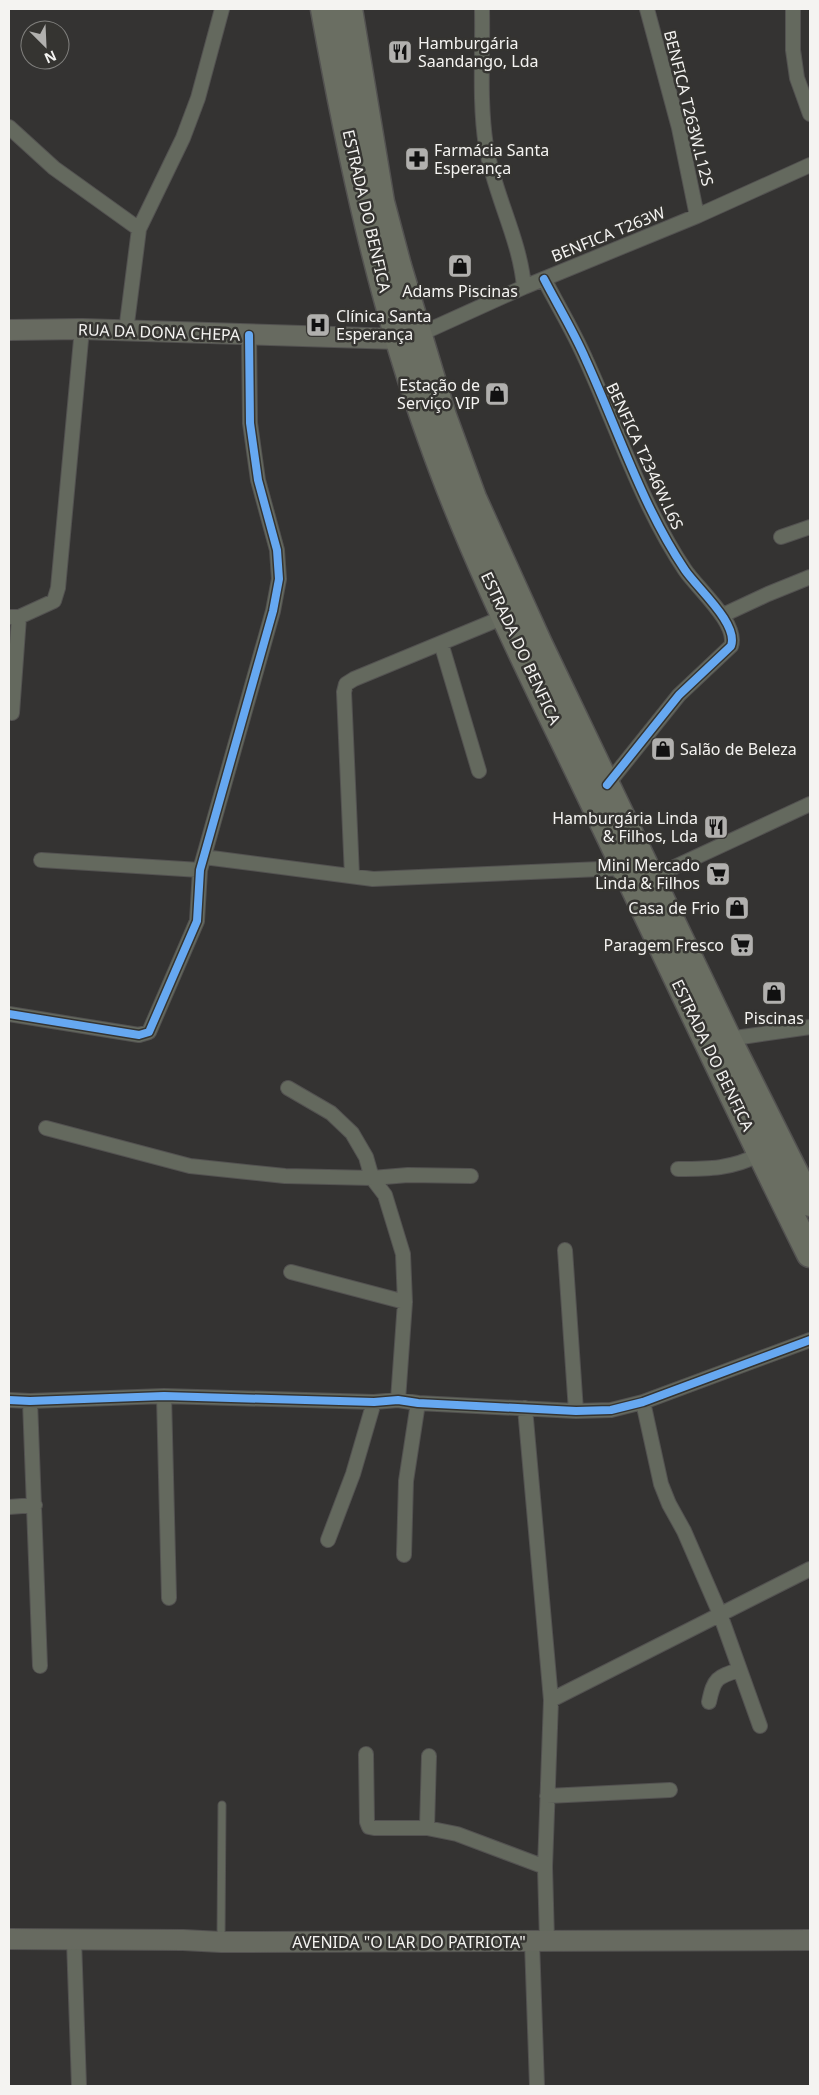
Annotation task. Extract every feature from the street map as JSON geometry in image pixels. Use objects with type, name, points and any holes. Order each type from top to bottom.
[{"type":"highway","name":"ESTRADA DO BENFICA","points":[[324,9],[337,83],[380,271],[443,416],[473,498],[539,644],[728,1040],[810,1203]]},
{"type":"highway","name":"ESTRADA DO BENFICA","points":[[349,9],[381,202],[408,337],[432,441],[504,617],[810,1254]]},
{"type":"main road","name":"RUA DA DONA CHEPA","points":[[9,330],[82,329],[249,335],[408,337]]},
{"type":"main road","name":"AVENIDA \"O LAR DO PATRIOTA\"","points":[[9,1939],[222,1942],[810,1940]]},
{"type":"street","points":[[126,330],[139,229],[183,138],[198,98],[222,9]]},
{"type":"street","points":[[482,9],[482,113],[486,146],[494,183],[522,270],[524,286]]},
{"type":"street","name":"BENFICA T263W.L12S","points":[[646,9],[679,128],[697,216]]},
{"type":"street","points":[[793,9],[793,50],[798,78],[810,114]]},
{"type":"street","points":[[9,127],[54,168],[139,229]]},
{"type":"street","name":"BENFICA T263W","points":[[408,337],[524,286],[697,216],[810,165]]},
{"type":"street","name":"BENFICA T2346W.L6S","points":[[544,279],[585,358],[652,512],[686,571],[723,615],[732,638],[731,646],[679,695],[607,785]]},
{"type":"street","points":[[12,713],[14,617],[54,601],[58,588],[82,329]]},
{"type":"street","points":[[9,1014],[139,1035],[149,1032],[197,921],[202,864],[273,610],[279,579],[277,550],[258,480],[250,422],[249,335]]},
{"type":"street","points":[[781,537],[810,527]]},
{"type":"street","points":[[723,615],[810,577]]},
{"type":"street","points":[[352,876],[344,692],[346,684],[504,617]]},
{"type":"street","points":[[440,643],[479,771]]},
{"type":"street","points":[[651,878],[810,804]]},
{"type":"street","points":[[41,860],[202,864],[393,878],[624,868]]},
{"type":"street","points":[[728,1040],[810,1027]]},
{"type":"street","points":[[288,1088],[331,1113],[352,1133],[366,1157],[372,1178],[385,1194],[404,1254],[405,1302],[398,1400]]},
{"type":"street","points":[[46,1128],[190,1166],[284,1176],[372,1178],[408,1174],[471,1176]]},
{"type":"street","points":[[678,1169],[714,1169],[743,1163],[761,1154]]},
{"type":"street","points":[[565,1250],[576,1411]]},
{"type":"street","points":[[290,1272],[405,1302]]},
{"type":"street","points":[[9,1400],[30,1401],[164,1396],[374,1402],[398,1400],[418,1403],[576,1411],[611,1410],[643,1402],[810,1340]]},
{"type":"street","points":[[164,1396],[169,1598]]},
{"type":"street","points":[[30,1401],[40,1666]]},
{"type":"street","points":[[328,1540],[353,1474],[374,1402]]},
{"type":"street","points":[[643,1402],[661,1484],[684,1531],[720,1614],[760,1726]]},
{"type":"street","points":[[404,1555],[406,1481],[418,1403]]},
{"type":"street","points":[[525,1408],[551,1700],[545,1867],[540,1942],[537,2086]]},
{"type":"street","points":[[9,1507],[34,1504]]},
{"type":"street","points":[[551,1700],[810,1569]]},
{"type":"street","points":[[709,1702],[713,1683],[720,1676],[739,1670]]},
{"type":"street","points":[[366,1754],[367,1822],[369,1826],[374,1828],[428,1828],[456,1834],[545,1867]]},
{"type":"street","points":[[428,1828],[429,1756]]},
{"type":"street","points":[[547,1796],[670,1790]]},
{"type":"street","points":[[74,1940],[78,2086]]},
{"type":"lane","points":[[222,1805],[222,1942]]},
{"type":"cycle path","points":[[544,279],[571,329],[598,386],[631,467],[656,520],[685,570],[716,606],[729,627],[732,637],[731,646],[679,695],[607,785]]},
{"type":"cycle path","points":[[9,1014],[139,1035],[149,1032],[197,921],[200,870],[273,611],[279,579],[277,550],[258,480],[250,423],[249,335]]},
{"type":"cycle path","points":[[9,1400],[30,1401],[164,1396],[374,1402],[398,1400],[418,1403],[576,1411],[611,1410],[643,1402],[810,1340]]},
{"type":"place","name":"Hamburgária Saandango, Lda","points":[[400,52]]},
{"type":"place","name":"Farmácia Santa Esperança","points":[[417,159]]},
{"type":"place","name":"Adams Piscinas","points":[[460,266]]},
{"type":"place","name":"Clínica Santa Esperança","points":[[318,325]]},
{"type":"place","name":"Estação de Serviço VIP","points":[[497,394]]},
{"type":"place","name":"Salão de Beleza","points":[[663,749]]},
{"type":"place","name":"Hamburgária Linda & Filhos, Lda","points":[[716,827]]},
{"type":"place","name":"Mini Mercado Linda & Filhos","points":[[718,874]]},
{"type":"place","name":"Casa de Frio","points":[[737,908]]},
{"type":"place","name":"Paragem Fresco","points":[[742,945]]},
{"type":"place","name":"Piscinas","points":[[774,993]]}]
